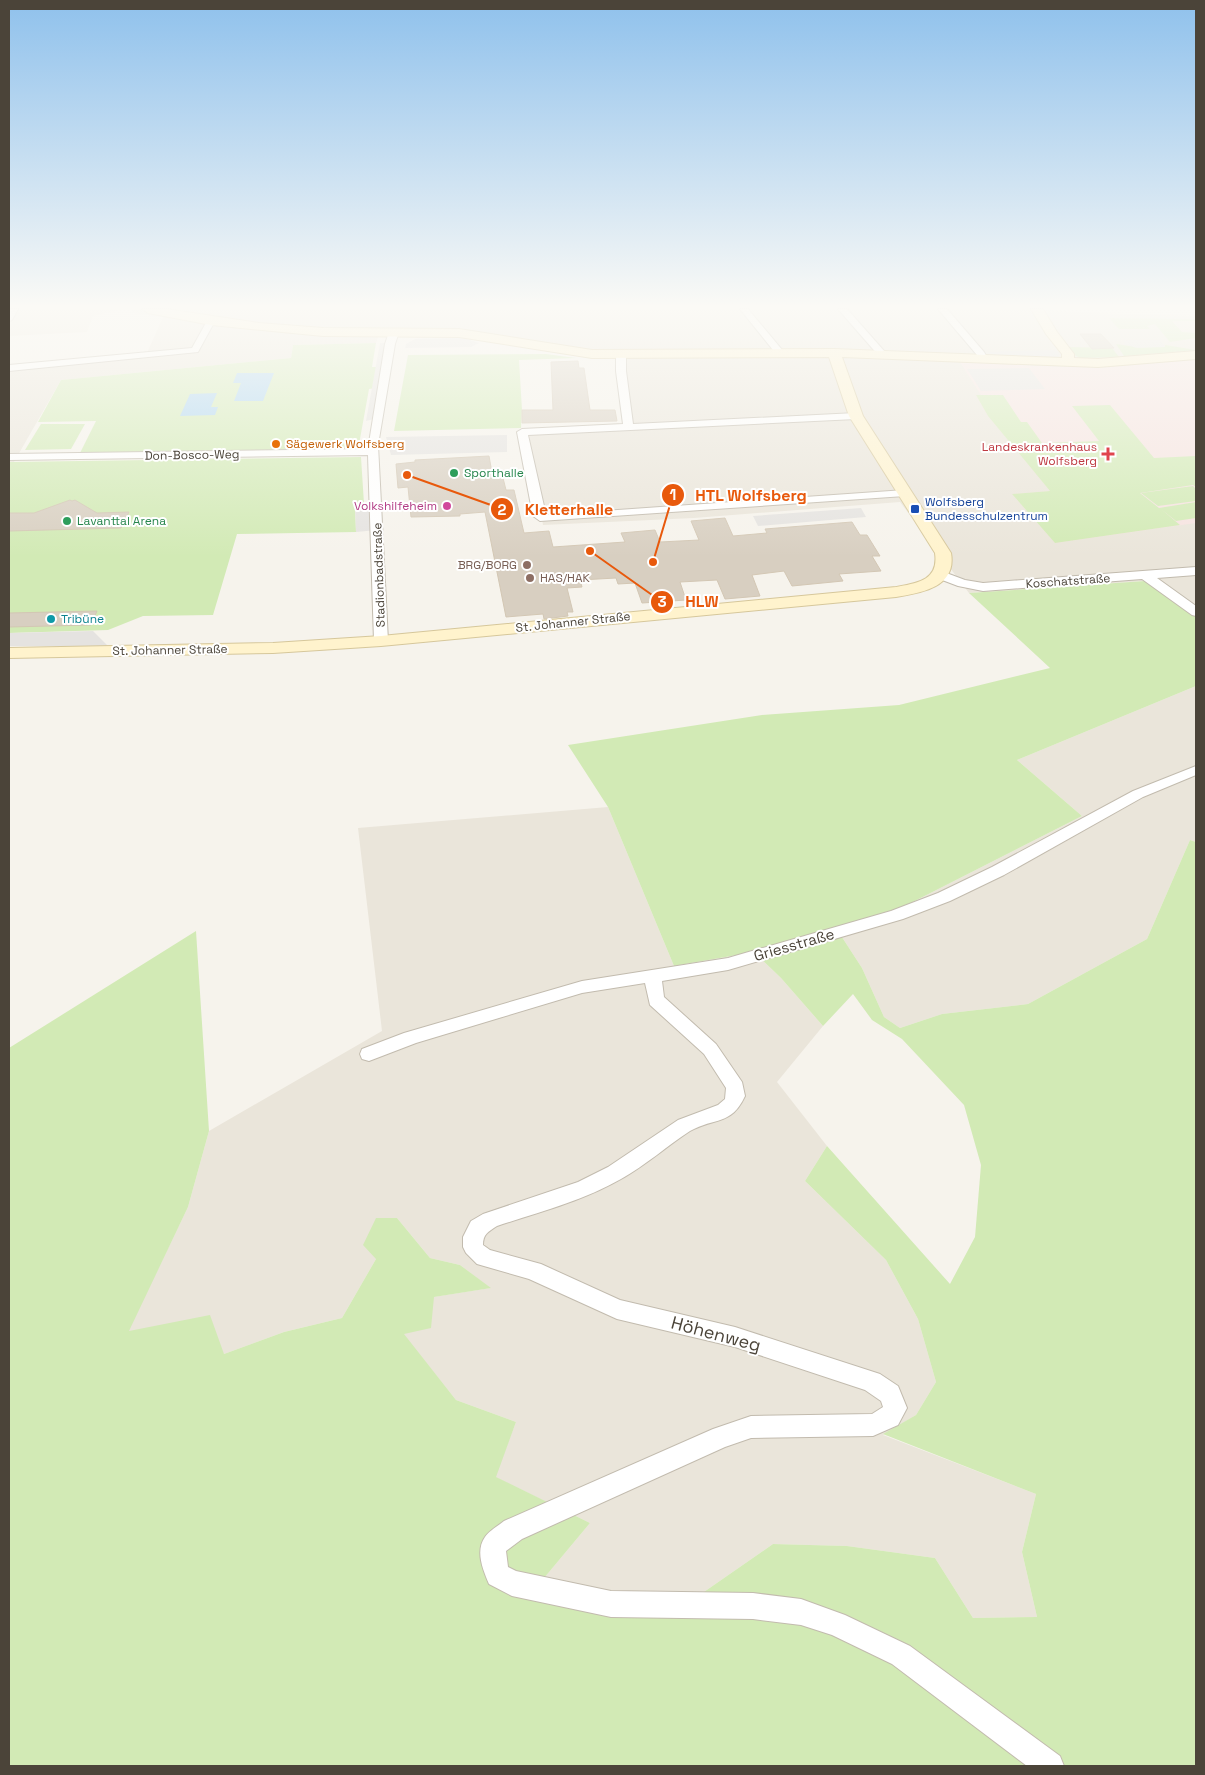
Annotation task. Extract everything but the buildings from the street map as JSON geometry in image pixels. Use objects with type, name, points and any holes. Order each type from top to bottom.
[{"type":"street","name":"Stadionbadstraße","points":[[381,641],[373,445],[382,392]]},
{"type":"street","points":[[624,392],[629,428]]},
{"type":"street","points":[[848,392],[856,416],[944,553],[945,567],[942,575]]},
{"type":"street","points":[[856,416],[522,432],[540,516],[544,519],[905,493]]},
{"type":"street","name":"Don-Bosco-Weg","points":[[9,457],[374,452]]},
{"type":"street","name":"Koschatstraße","points":[[942,575],[962,584],[983,587],[1196,571]]},
{"type":"street","name":"St. Johanner Straße","points":[[9,653],[273,648],[381,641],[896,592],[926,586],[942,575]]},
{"type":"street","points":[[1145,575],[1196,612]]},
{"type":"street","name":"Griesstraße","points":[[369,1054],[410,1038],[582,987],[728,964],[898,915],[944,897],[998,871],[1138,794],[1196,770]]},
{"type":"street","name":"Höhenweg","points":[[559,1594],[512,1583],[498,1575],[493,1560],[494,1545],[513,1530],[721,1437],[751,1427],[873,1425],[890,1417],[895,1408],[890,1394],[872,1382],[735,1337],[617,1309],[533,1271],[484,1258],[477,1253],[473,1246],[473,1237],[478,1227],[490,1220],[586,1188],[615,1174],[685,1126],[725,1110],[732,1104],[736,1096],[730,1079],[710,1049],[656,1000],[652,975]]},
{"type":"street","points":[[559,1594],[611,1604],[752,1606],[801,1612],[836,1624],[901,1655],[1050,1766]]},
{"type":"shaded area","points":[[9,392],[54,392],[14,462],[9,462]]},
{"type":"shaded area","points":[[371,392],[383,392],[378,418],[366,421]]},
{"type":"shaded area","points":[[628,392],[1196,392],[1196,617],[1145,581],[969,593],[900,502],[694,518],[543,525],[529,434],[634,429]]},
{"type":"shaded area","name":"Landeskrankenhaus Wolfsberg","points":[[979,392],[1196,392],[1196,523],[1055,543],[1012,494],[1050,491],[988,416],[976,395],[981,395]]},
{"type":"shaded area","points":[[507,435],[507,452],[391,455],[386,437]]},
{"type":"shaded area","points":[[377,502],[377,530],[356,532],[355,505]]},
{"type":"shaded area","points":[[861,508],[866,517],[758,526],[753,516]]},
{"type":"shaded area","points":[[93,631],[108,646],[9,646],[9,633]]},
{"type":"shaded area","points":[[1196,686],[1196,842],[1190,840],[1147,939],[1028,1004],[942,1014],[900,1028],[884,1017],[862,968],[838,931],[899,909],[1082,816],[1017,760]]},
{"type":"shaded area","points":[[608,807],[674,966],[754,952],[781,978],[823,1026],[777,1082],[827,1146],[805,1181],[886,1260],[918,1319],[936,1382],[916,1415],[883,1435],[1036,1494],[1022,1552],[1037,1617],[973,1618],[935,1558],[847,1546],[773,1544],[701,1594],[528,1597],[590,1523],[495,1477],[516,1422],[456,1400],[403,1334],[433,1297],[490,1288],[460,1265],[430,1258],[397,1218],[342,1318],[284,1332],[224,1354],[128,1331],[188,1207],[209,1131],[382,1031],[358,828]]},
{"type":"green space","points":[[55,392],[368,392],[358,450],[80,453],[96,421],[38,422]]},
{"type":"green space","points":[[401,392],[521,392],[521,428],[394,431]]},
{"type":"green space","points":[[976,395],[1003,395],[1021,422],[1027,422],[1042,443],[1099,441],[1072,406],[1110,405],[1154,458],[1196,456],[1196,487],[1193,485],[1140,493],[1159,508],[1196,502],[1196,518],[1176,521],[1161,509],[1180,525],[1055,543],[1012,494],[1050,491],[988,416]]},
{"type":"green space","points":[[41,424],[85,424],[71,449],[25,450]]},
{"type":"green space","name":"Lavanttal Arena","points":[[361,457],[364,504],[355,505],[356,532],[237,534],[213,615],[143,616],[108,630],[9,633],[9,462]]},
{"type":"green space","points":[[1193,486],[1196,489],[1196,501],[1158,506],[1141,493]]},
{"type":"green space","points":[[1145,581],[1196,617],[1196,686],[1017,760],[1082,816],[899,909],[838,931],[862,968],[884,1017],[900,1028],[942,1014],[1028,1004],[1147,939],[1190,840],[1196,842],[1196,1766],[9,1766],[9,1048],[196,931],[209,1131],[188,1207],[129,1331],[210,1315],[224,1354],[284,1332],[342,1318],[376,1259],[363,1245],[376,1218],[397,1218],[430,1258],[460,1265],[491,1288],[434,1297],[431,1328],[404,1334],[456,1400],[516,1422],[496,1477],[590,1523],[529,1596],[701,1594],[773,1544],[847,1546],[935,1558],[973,1618],[1037,1617],[1022,1552],[1036,1494],[883,1434],[916,1415],[936,1382],[918,1319],[886,1260],[805,1181],[827,1146],[950,1284],[975,1237],[981,1165],[964,1105],[902,1039],[872,1020],[853,994],[823,1026],[781,978],[754,952],[674,966],[608,807],[568,745],[762,715],[899,705],[1050,668],[969,593]]},
{"type":"water","points":[[238,392],[267,392],[263,401],[234,401]]},
{"type":"water","points":[[217,393],[211,407],[218,407],[215,415],[180,416],[190,394]]},
{"type":"place","name":"Sägewerk Wolfsberg","points":[[276,444]]},
{"type":"place","name":"Landeskrankenhaus Wolfsberg","points":[[1108,454]]},
{"type":"place","name":"Sporthalle","points":[[454,473]]},
{"type":"place","name":"Kletterhalle","points":[[407,475]]},
{"type":"place","name":"Volkshilfeheim","points":[[447,506]]},
{"type":"place","name":"Wolfsberg Bundesschulzentrum","points":[[915,509]]},
{"type":"place","name":"Lavanttal Arena","points":[[67,521]]},
{"type":"place","name":"HLW","points":[[590,551]]},
{"type":"place","name":"HTL Wolfsberg","points":[[653,562]]},
{"type":"place","name":"BRG/BORG","points":[[527,565]]},
{"type":"place","name":"HAS/HAK","points":[[530,578]]},
{"type":"place","name":"Tribüne","points":[[51,619]]}]
